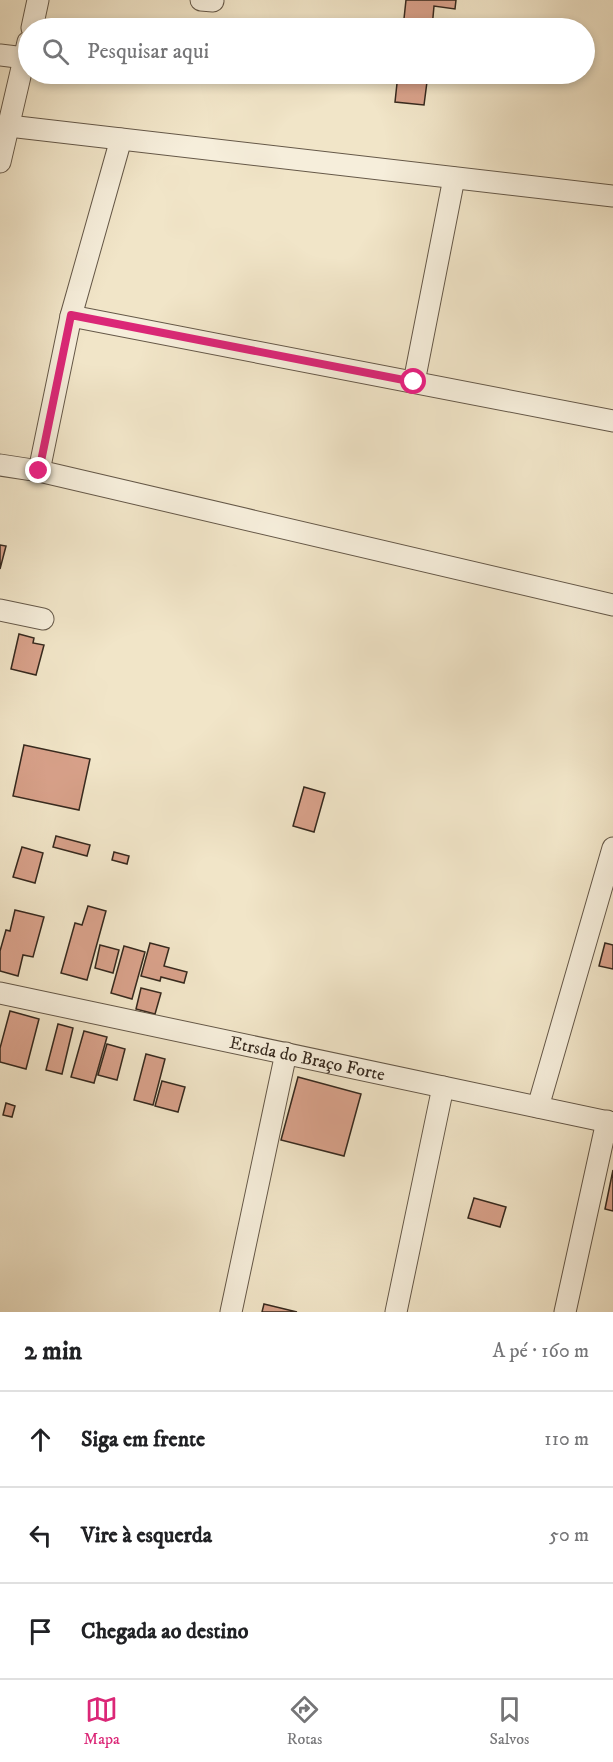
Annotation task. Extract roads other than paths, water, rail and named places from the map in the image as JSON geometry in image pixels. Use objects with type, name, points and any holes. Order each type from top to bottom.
[{"type":"street","points":[[34,18],[38,0]]},
{"type":"street","points":[[0,55],[18,52]]},
{"type":"street","points":[[0,162],[19,84]]},
{"type":"street","points":[[9,126],[613,196]]},
{"type":"street","points":[[39,471],[71,315],[121,139]]},
{"type":"street","points":[[414,382],[454,178]]},
{"type":"street","points":[[71,315],[613,421]]},
{"type":"street","points":[[0,465],[39,471],[613,605]]},
{"type":"street","points":[[0,610],[43,619]]},
{"type":"street","points":[[538,1107],[613,848]]},
{"type":"street","name":"Etrsda do Braço Forte","points":[[0,993],[610,1122]]},
{"type":"street","points":[[231,1312],[286,1053]]},
{"type":"street","points":[[396,1312],[443,1087]]},
{"type":"street","points":[[564,1312],[610,1122]]}]
